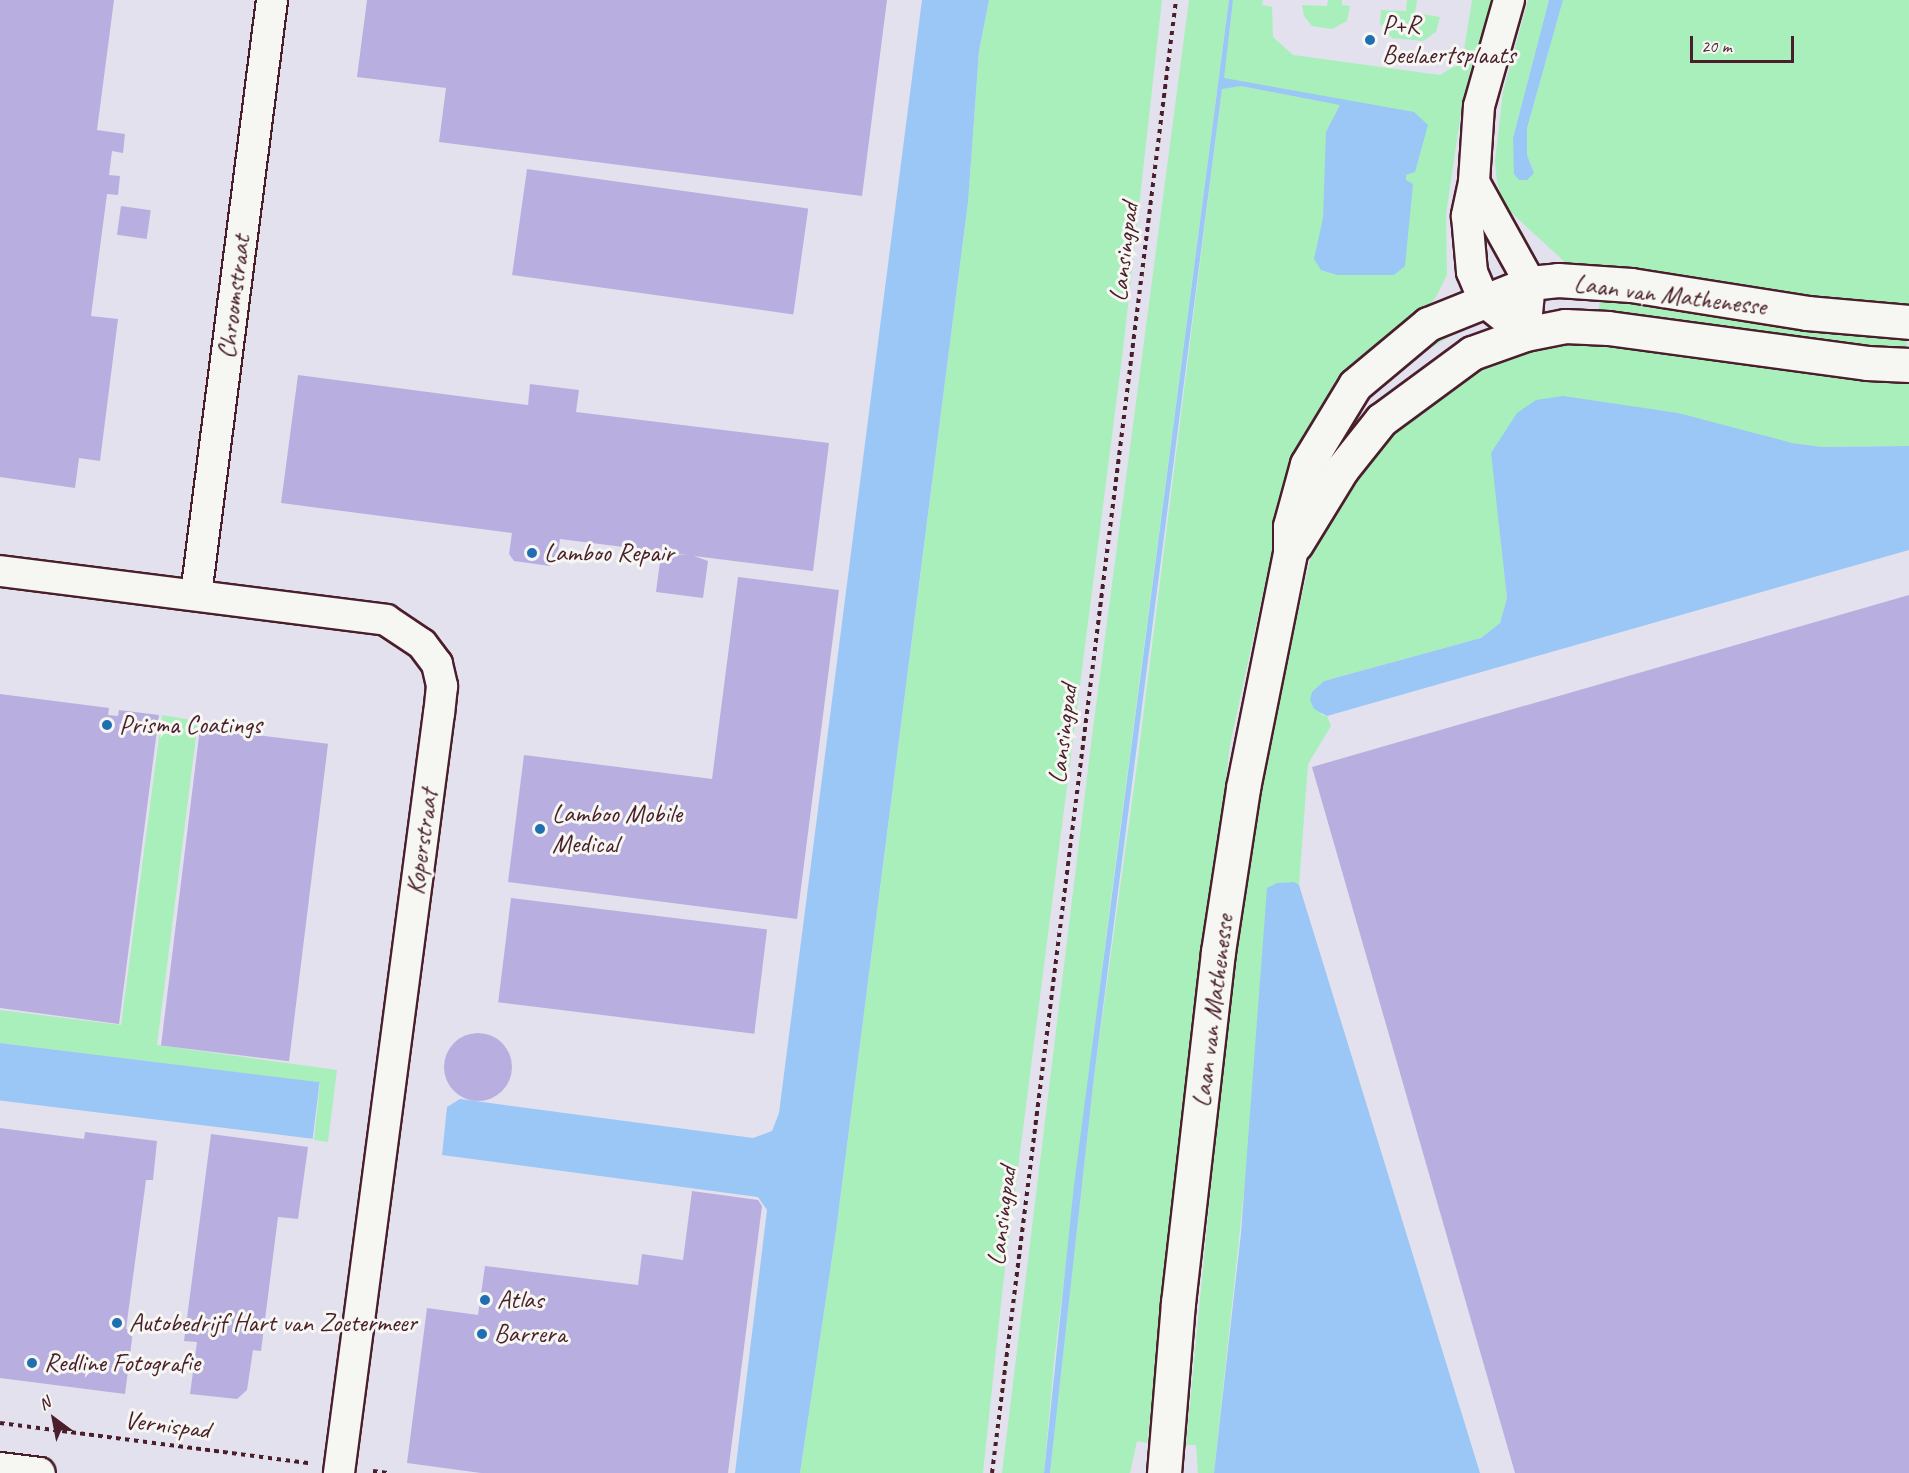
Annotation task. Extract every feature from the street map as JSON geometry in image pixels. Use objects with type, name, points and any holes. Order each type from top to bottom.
[{"type":"street","name":"Chroomstraat","points":[[196,595],[272,0]]},
{"type":"street","points":[[1509,0],[1479,106],[1474,182],[1467,216],[1472,272],[1485,302],[1525,334]]},
{"type":"street","points":[[1474,182],[1530,283],[1525,334]]},
{"type":"street","name":"Laan van Mathenesse","points":[[1164,1473],[1178,1303],[1218,952],[1243,788],[1290,553],[1290,526],[1307,464],[1355,385],[1428,324],[1530,283],[1558,280],[1631,285],[1807,313],[1909,322]]},
{"type":"street","name":"Laan van Mathenesse","points":[[1290,553],[1342,469],[1381,420],[1472,353],[1525,334],[1565,326],[1608,328],[1867,363],[1909,365]]},
{"type":"street","name":"Koperstraat","points":[[0,571],[386,620],[422,644],[436,664],[442,686],[328,1468]]},
{"type":"street","points":[[0,1468],[40,1473]]},
{"type":"path","name":"Lansingpad","points":[[992,1473],[1176,0]]},
{"type":"path","name":"Vernispad","points":[[0,1423],[328,1468]]},
{"type":"green space","points":[[989,0],[1162,0],[1123,350],[1003,1285],[983,1473],[800,1473],[836,1231],[915,616],[968,202],[979,51]]},
{"type":"green space","points":[[1189,0],[1229,0],[1108,921],[1054,1362],[1044,1473],[1002,1473],[1092,736]]},
{"type":"green space","points":[[1233,0],[1263,0],[1262,5],[1272,7],[1273,37],[1293,55],[1440,75],[1462,62],[1472,0],[1491,0],[1461,112],[1446,215],[1447,275],[1436,297],[1289,484],[1269,565],[1230,745],[1147,1443],[1137,1441],[1130,1473],[1050,1473],[1094,1077],[1137,765]]},
{"type":"green space","points":[[1328,0],[1342,0],[1342,5],[1350,6],[1347,21],[1332,29],[1312,26],[1304,16],[1302,5],[1327,6]]},
{"type":"green space","points":[[1407,0],[1417,0],[1415,13],[1440,17],[1436,32],[1423,41],[1392,38],[1380,24],[1381,10],[1406,11]]},
{"type":"green space","points":[[1528,0],[1549,0],[1513,138],[1534,173],[1527,155],[1527,128],[1563,0],[1909,0],[1909,312],[1568,265],[1504,206],[1497,182],[1495,161],[1503,92]]},
{"type":"green space","points":[[1601,291],[1909,329],[1906,355],[1598,317]]},
{"type":"green space","points":[[1445,329],[1449,337],[1407,363],[1370,395],[1336,460],[1319,464],[1365,388]]},
{"type":"green space","points":[[1564,338],[1909,373],[1909,446],[1822,447],[1792,443],[1492,453],[1507,598],[1500,623],[1481,638],[1324,681],[1321,715],[1327,716],[1331,726],[1308,764],[1299,885],[1277,883],[1214,1473],[1198,1473],[1196,1445],[1186,1445],[1229,999],[1261,775],[1314,543],[1366,450],[1478,362]]},
{"type":"green space","points":[[162,715],[198,721],[157,1045],[337,1070],[328,1142],[314,1140],[320,1083],[0,1043],[0,1010],[121,1025]]},
{"type":"water","points":[[922,0],[989,0],[979,51],[968,202],[836,1231],[800,1473],[735,1473],[767,1210],[758,1197],[442,1155],[447,1107],[460,1099],[753,1138],[772,1131],[779,1113]]},
{"type":"water","points":[[1229,0],[1233,0],[1224,78],[1414,112],[1428,125],[1415,172],[1406,175],[1406,180],[1413,184],[1405,266],[1394,275],[1337,275],[1321,270],[1314,259],[1323,218],[1326,132],[1340,105],[1241,86],[1222,89],[1094,1077],[1050,1473],[1044,1473],[1074,1185]]},
{"type":"water","points":[[1549,0],[1563,0],[1527,128],[1527,155],[1534,173],[1527,180],[1519,180],[1514,174],[1513,138]]},
{"type":"water","points":[[1563,396],[1678,413],[1792,443],[1822,447],[1909,446],[1909,550],[1327,716],[1314,709],[1310,700],[1312,692],[1324,681],[1481,638],[1500,623],[1507,598],[1491,453],[1517,413],[1536,400]]},
{"type":"water","points":[[1294,882],[1299,885],[1480,1473],[1214,1473],[1241,1233],[1267,888],[1277,883]]},
{"type":"water","points":[[0,1043],[320,1082],[313,1139],[0,1100]]},
{"type":"building","points":[[0,0],[114,0],[97,130],[125,134],[123,153],[112,151],[109,175],[120,176],[118,195],[107,194],[91,316],[118,319],[100,461],[79,458],[75,488],[0,477]]},
{"type":"building","points":[[367,0],[887,0],[862,196],[439,142],[446,88],[357,77]]},
{"type":"building","points":[[527,169],[808,209],[793,314],[512,275]]},
{"type":"building","points":[[121,206],[151,210],[147,239],[117,235]]},
{"type":"building","points":[[298,375],[528,405],[530,384],[579,390],[576,412],[829,443],[813,571],[694,556],[708,561],[703,598],[656,592],[661,554],[687,555],[560,539],[557,560],[550,566],[514,561],[509,554],[512,533],[281,503]]},
{"type":"building","points":[[738,577],[839,590],[797,919],[508,882],[524,755],[712,779]]},
{"type":"building","points":[[1909,595],[1909,1473],[1515,1473],[1312,767]]},
{"type":"building","points":[[0,694],[109,708],[108,715],[118,716],[119,710],[159,715],[119,1024],[0,1008]]},
{"type":"building","points":[[200,728],[328,744],[289,1061],[161,1046]]},
{"type":"building","points":[[511,898],[767,929],[754,1034],[498,1002]]},
{"type":"building","points":[[478,1033],[491,1036],[502,1043],[509,1054],[512,1067],[509,1080],[502,1091],[491,1098],[478,1101],[465,1098],[454,1091],[447,1080],[444,1067],[447,1054],[454,1043],[465,1036]]},
{"type":"building","points":[[0,1128],[84,1139],[85,1132],[157,1141],[153,1180],[146,1180],[126,1329],[133,1331],[125,1394],[0,1378]]},
{"type":"building","points":[[211,1134],[308,1147],[298,1219],[278,1217],[261,1351],[253,1350],[247,1390],[237,1399],[190,1394],[197,1342],[184,1341]]},
{"type":"building","points":[[692,1191],[758,1200],[762,1206],[728,1473],[481,1473],[407,1463],[427,1308],[478,1315],[485,1266],[638,1285],[642,1254],[683,1260]]},
{"type":"place","name":"P+R Beelaertsplaats","points":[[1370,40]]},
{"type":"place","name":"Lamboo Repair","points":[[532,553]]},
{"type":"place","name":"Prisma Coatings","points":[[107,725]]},
{"type":"place","name":"Lamboo Mobile Medical","points":[[540,829]]},
{"type":"place","name":"Atlas","points":[[485,1300]]},
{"type":"place","name":"Autobedrijf Hart van Zoetermeer","points":[[117,1323]]},
{"type":"place","name":"Barrera","points":[[482,1334]]},
{"type":"place","name":"Redline Fotografie","points":[[32,1363]]}]
